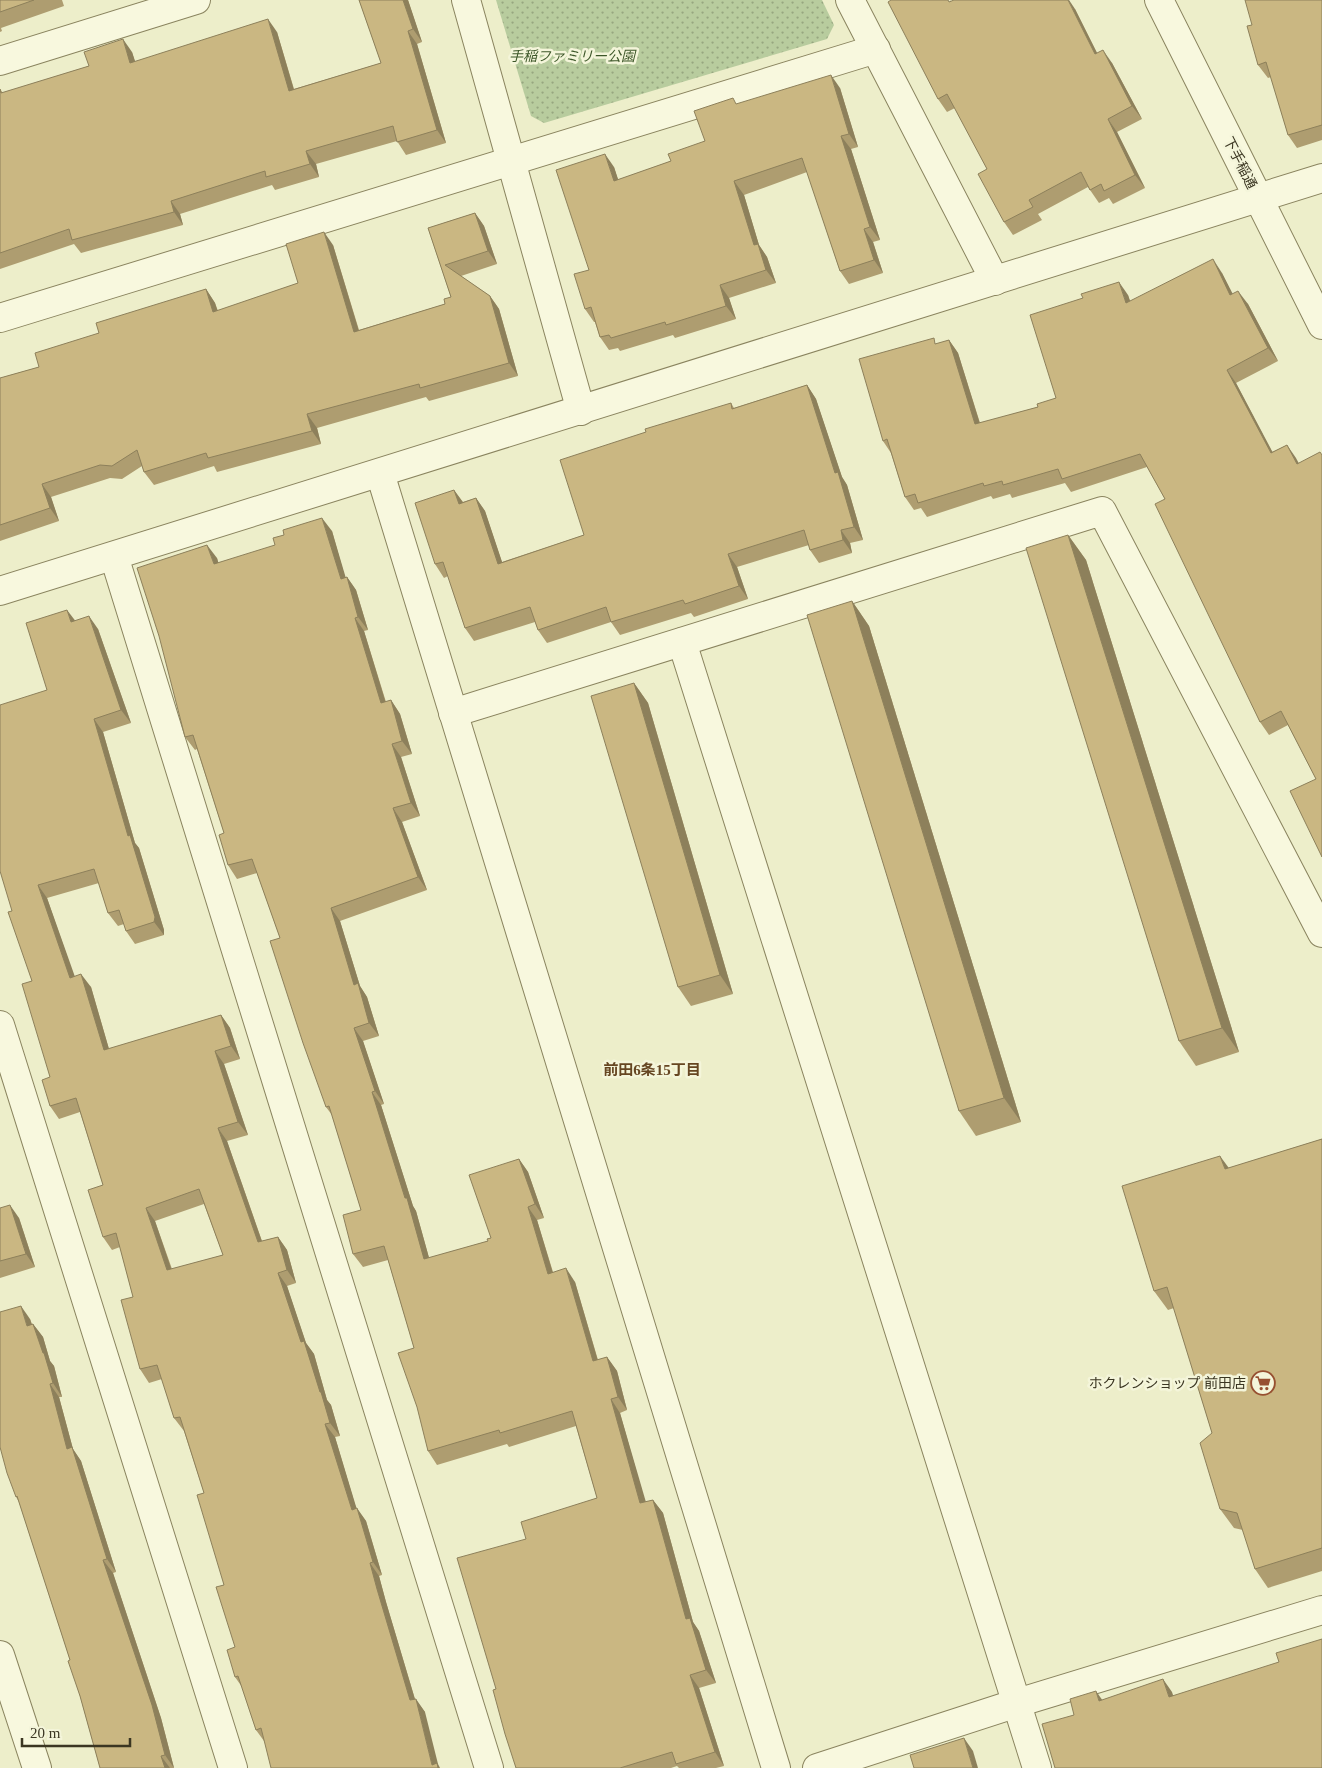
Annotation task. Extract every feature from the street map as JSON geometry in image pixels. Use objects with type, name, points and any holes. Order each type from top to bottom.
[{"type":"street","points":[[0,61],[196,0]]},
{"type":"street","points":[[466,0],[581,411]]},
{"type":"street","points":[[850,0],[995,281]]},
{"type":"street","name":"下手稲通","points":[[1159,0],[1322,325]]},
{"type":"street","points":[[0,318],[876,50]]},
{"type":"street","points":[[0,592],[1322,178]]},
{"type":"street","points":[[380,473],[776,1768]]},
{"type":"street","points":[[453,713],[1102,511],[1322,933]]},
{"type":"street","points":[[114,556],[489,1768]]},
{"type":"street","points":[[682,642],[1037,1768]]},
{"type":"street","points":[[0,1025],[233,1768]]},
{"type":"street","points":[[817,1768],[1017,1703],[1322,1610]]},
{"type":"street","points":[[0,1655],[37,1768]]},
{"type":"green space","name":"手稲ファミリー公園","points":[[496,0],[822,0],[834,25],[827,39],[544,123],[531,116]]},
{"type":"building","points":[[0,0],[34,0],[0,12]]},
{"type":"building","points":[[359,0],[403,0],[413,29],[408,31],[437,130],[397,142],[393,126],[306,151],[310,164],[266,177],[265,171],[171,201],[174,212],[72,240],[69,229],[0,253],[0,89],[1,93],[89,66],[84,52],[123,39],[130,63],[268,19],[289,91],[381,63]]},
{"type":"building","points":[[891,0],[948,0],[949,2],[954,0],[1068,0],[1095,54],[1103,50],[1132,106],[1108,119],[1135,175],[1104,191],[1101,184],[1090,190],[1081,172],[1029,200],[1033,207],[1004,222],[978,174],[987,169],[947,94],[938,99],[888,2]]},
{"type":"building","points":[[1245,0],[1322,0],[1322,125],[1288,135],[1266,62],[1258,65],[1247,26],[1252,25]]},
{"type":"building","points":[[831,75],[849,134],[841,136],[870,227],[864,229],[874,260],[840,271],[802,158],[734,181],[754,245],[758,244],[766,270],[720,285],[726,306],[666,325],[665,322],[611,338],[609,335],[600,337],[591,307],[585,309],[574,274],[589,270],[556,170],[605,154],[614,181],[671,161],[668,154],[705,141],[694,111],[733,98],[736,104]]},
{"type":"building","points":[[475,213],[488,251],[445,265],[490,296],[509,363],[420,388],[419,384],[307,414],[312,431],[208,458],[206,453],[144,472],[137,450],[112,466],[100,465],[42,484],[50,508],[0,525],[0,378],[39,367],[35,353],[99,333],[96,323],[206,289],[213,312],[298,283],[286,244],[324,232],[354,332],[445,304],[444,299],[451,297],[428,228]]},
{"type":"building","points":[[1213,259],[1230,295],[1238,291],[1268,348],[1227,370],[1271,453],[1287,445],[1297,464],[1320,452],[1322,455],[1322,857],[1290,791],[1316,779],[1281,711],[1260,722],[1155,504],[1165,499],[1140,454],[1062,479],[1058,469],[1003,485],[1002,481],[984,486],[983,483],[918,503],[915,494],[905,497],[887,439],[883,441],[859,359],[934,338],[935,344],[949,340],[975,424],[1038,407],[1037,404],[1056,398],[1030,315],[1083,298],[1081,294],[1119,282],[1126,303]]},
{"type":"building","points":[[807,385],[835,473],[838,472],[854,527],[841,530],[843,540],[810,550],[804,530],[728,554],[739,586],[685,604],[683,600],[611,622],[606,607],[538,630],[530,607],[465,628],[443,562],[435,564],[415,503],[454,490],[459,504],[476,498],[498,564],[584,535],[560,460],[646,432],[645,429],[731,403],[732,409]]},
{"type":"building","points":[[322,518],[341,579],[347,577],[358,617],[355,618],[381,703],[391,700],[402,741],[392,744],[411,803],[393,808],[418,877],[331,908],[354,985],[358,983],[369,1023],[354,1028],[375,1091],[372,1092],[405,1198],[407,1198],[424,1259],[488,1241],[487,1239],[491,1238],[469,1175],[519,1159],[535,1204],[528,1207],[548,1274],[566,1268],[593,1361],[607,1357],[618,1397],[611,1399],[640,1503],[653,1500],[686,1619],[690,1618],[706,1670],[690,1675],[715,1752],[676,1764],[672,1752],[620,1768],[516,1768],[493,1690],[496,1689],[457,1558],[526,1539],[521,1522],[597,1498],[572,1411],[500,1433],[499,1430],[428,1451],[417,1407],[398,1353],[414,1348],[384,1246],[353,1254],[343,1215],[361,1210],[329,1106],[326,1107],[303,1043],[270,941],[280,938],[252,859],[228,865],[219,835],[224,833],[193,735],[185,737],[159,636],[137,568],[207,545],[214,564],[275,545],[273,538],[284,535],[283,530]]},
{"type":"building","points":[[1068,535],[1222,1028],[1179,1041],[1026,548]]},
{"type":"building","points":[[852,601],[1004,1098],[959,1111],[807,615]]},
{"type":"building","points":[[67,610],[71,622],[89,616],[121,710],[94,719],[128,836],[130,835],[155,917],[154,922],[126,931],[119,910],[108,913],[94,869],[38,885],[70,978],[81,974],[104,1050],[221,1015],[231,1046],[215,1051],[238,1122],[218,1128],[258,1242],[278,1237],[287,1270],[278,1273],[301,1342],[304,1341],[321,1392],[330,1423],[325,1424],[352,1510],[357,1508],[373,1562],[370,1563],[377,1589],[410,1700],[416,1699],[432,1765],[437,1763],[438,1768],[271,1768],[261,1728],[256,1730],[238,1676],[235,1677],[227,1650],[235,1647],[216,1587],[224,1585],[197,1495],[204,1493],[180,1417],[174,1418],[157,1365],[140,1369],[121,1300],[133,1297],[116,1233],[103,1237],[88,1190],[103,1185],[76,1098],[50,1106],[42,1080],[50,1077],[22,984],[32,981],[8,912],[12,911],[0,871],[0,705],[47,690],[26,623]],"holes":[[[199,1189],[223,1255],[167,1270],[146,1208]]]},
{"type":"building","points":[[634,683],[720,975],[678,987],[591,696]]},
{"type":"building","name":"ホクレンショップ 前田店","points":[[1322,1139],[1322,1548],[1255,1569],[1237,1513],[1220,1509],[1200,1443],[1212,1433],[1167,1287],[1154,1291],[1122,1186],[1220,1156],[1225,1169]]},
{"type":"building","points":[[10,1205],[26,1254],[0,1261],[0,1208]]},
{"type":"building","points":[[21,1306],[27,1326],[33,1324],[44,1353],[53,1383],[50,1384],[67,1449],[72,1447],[107,1559],[103,1560],[152,1705],[165,1755],[161,1756],[165,1768],[100,1768],[68,1661],[70,1660],[17,1496],[7,1473],[0,1447],[0,1312]]},
{"type":"building","points":[[1322,1639],[1322,1768],[1055,1768],[1042,1724],[1074,1715],[1070,1699],[1096,1691],[1099,1701],[1163,1679],[1169,1697],[1279,1662],[1276,1653]]},
{"type":"building","points":[[964,1738],[973,1768],[914,1768],[910,1755]]},
{"type":"place","name":"ホクレンショップ 前田店","points":[[1263,1383]]},
{"type":"district","name":"前田6条15丁目","points":[[652,1070]]}]
